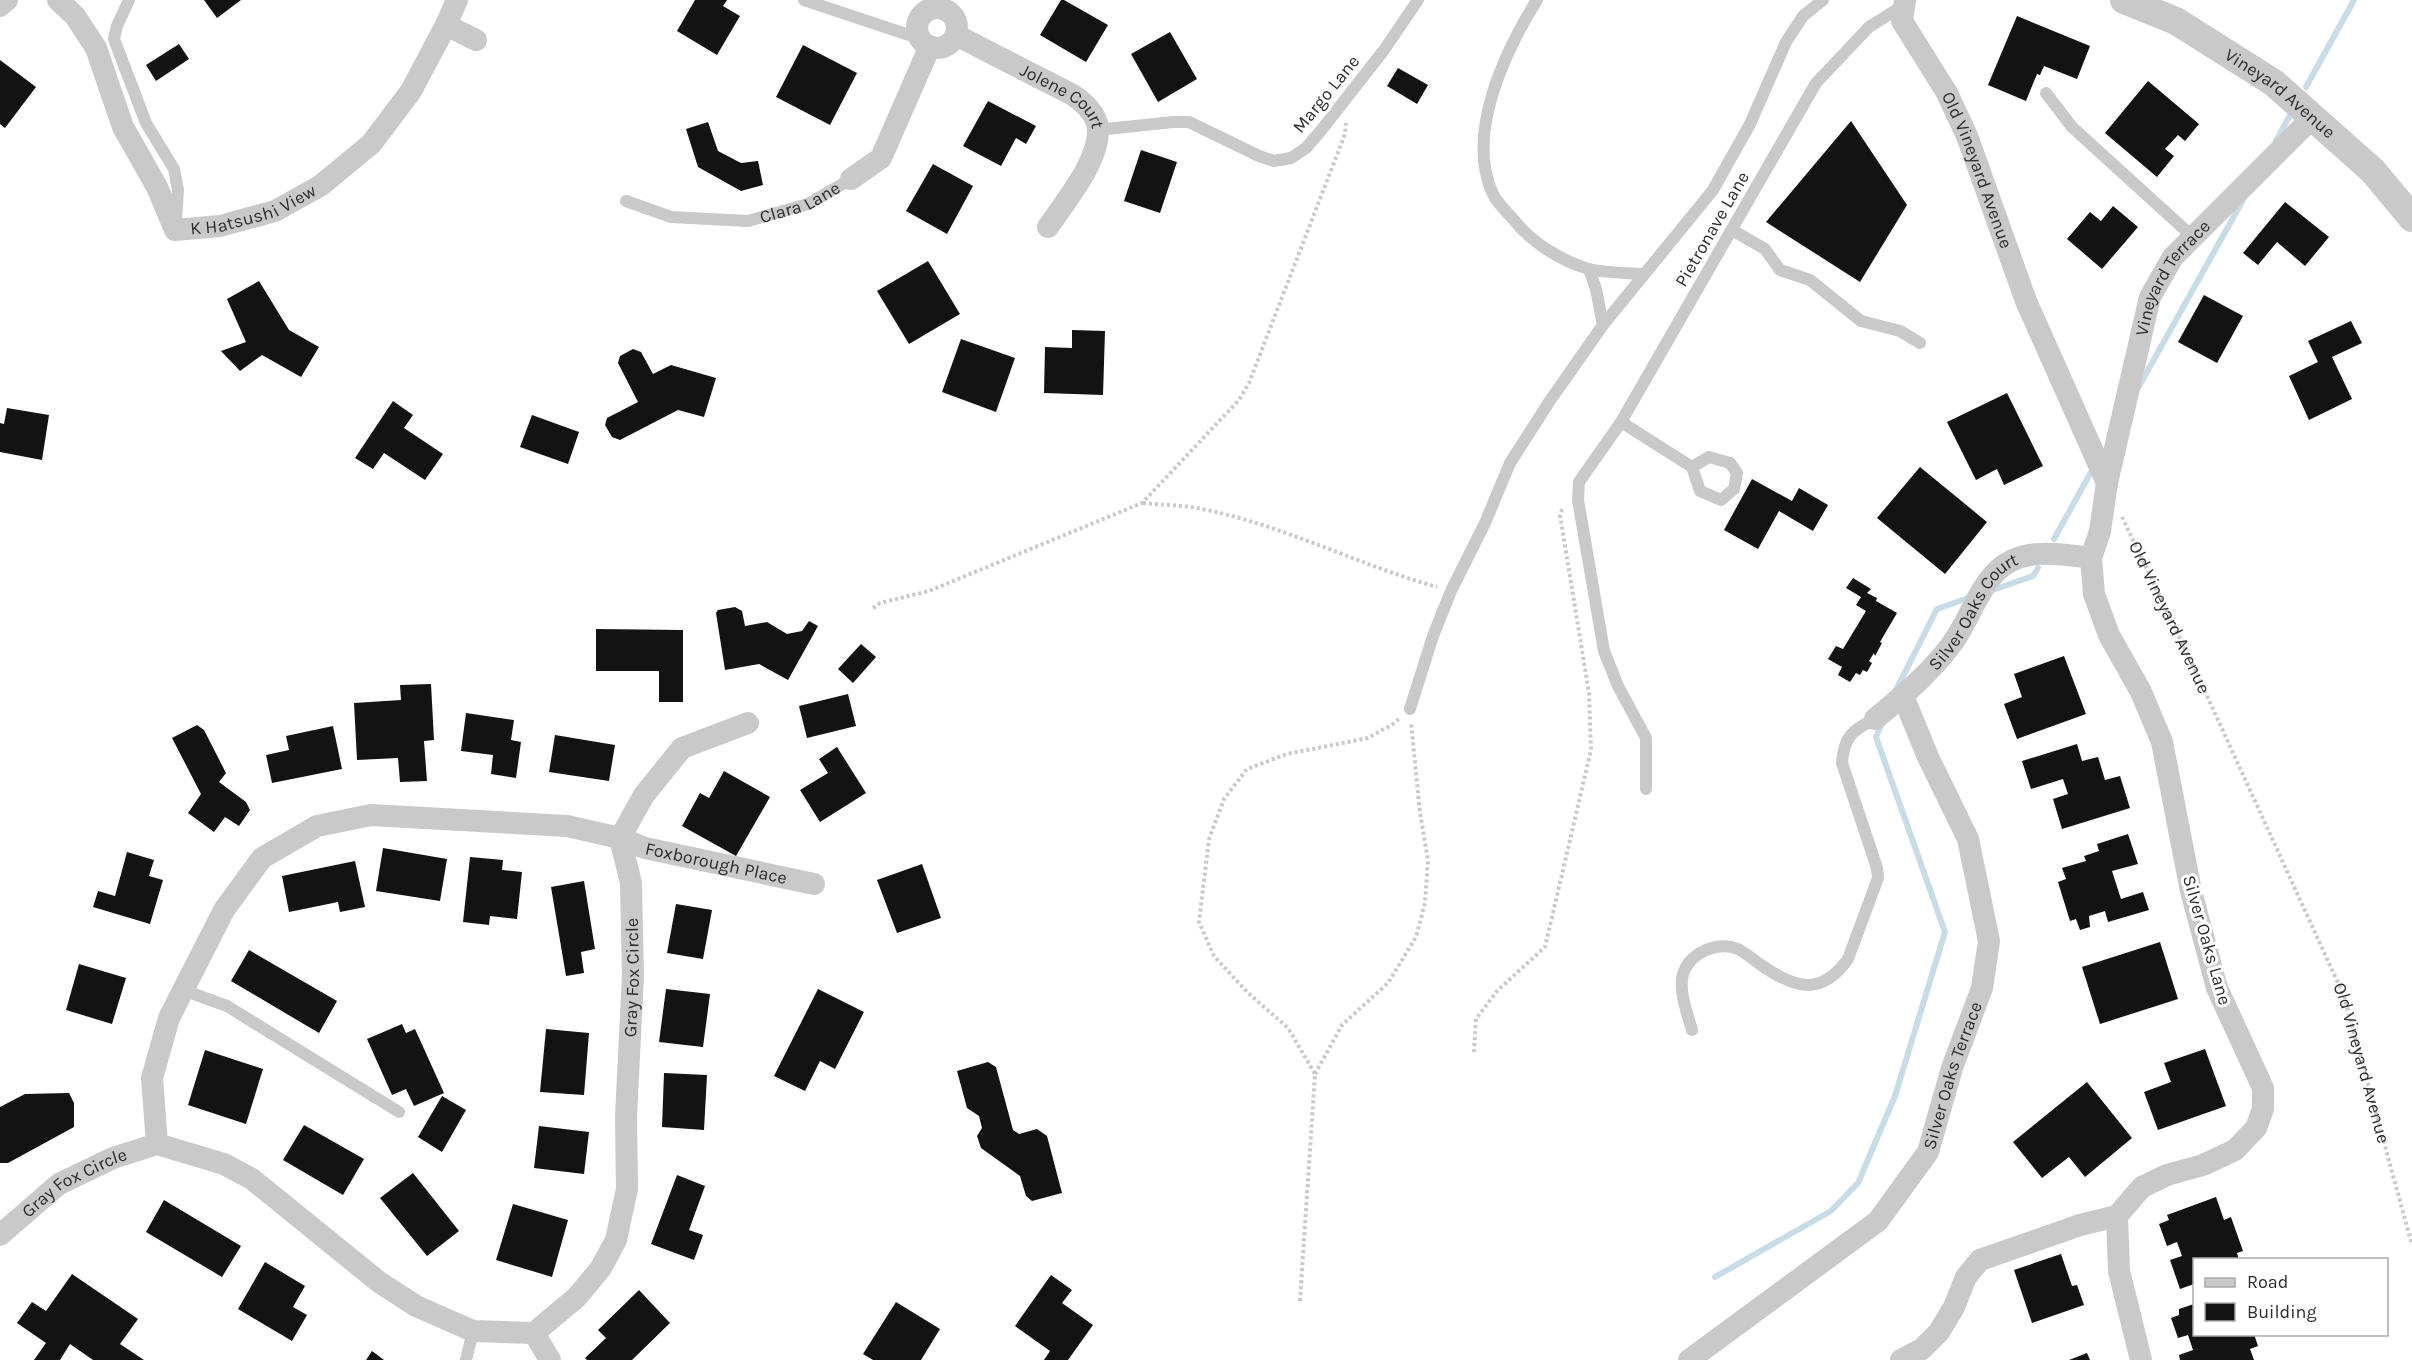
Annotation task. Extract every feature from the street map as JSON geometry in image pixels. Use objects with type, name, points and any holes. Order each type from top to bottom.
[{"type":"street","points":[[0,6],[7,0]]},
{"type":"street","name":"K Hatsushi View","points":[[58,0],[75,16],[96,48],[123,127],[157,187],[175,230],[220,225],[275,211],[320,186],[371,144],[411,92],[457,0]]},
{"type":"street","name":"Vineyard Avenue","points":[[2124,0],[2176,21],[2274,83],[2314,116],[2373,171],[2412,218]]},
{"type":"street","name":"Old Vineyard Avenue","points":[[1905,2],[1902,21],[1947,93],[1967,136],[2026,301],[2107,483]]},
{"type":"street","points":[[948,5],[956,21],[956,36],[946,46],[940,48],[924,40],[918,20],[923,13],[948,5]]},
{"type":"street","points":[[446,25],[476,40]]},
{"type":"street","name":"Jolene Court","points":[[956,36],[1073,95],[1087,106],[1096,123],[1094,154],[1048,227]]},
{"type":"street","name":"Clara Lane","points":[[851,178],[881,158],[924,40]]},
{"type":"street","name":"Vineyard Terrace","points":[[2107,483],[2150,297],[2173,257],[2314,116]]},
{"type":"street","name":"Silver Oaks Lane","points":[[2107,483],[2100,531],[2091,558],[2094,594],[2109,635],[2141,692],[2162,742],[2191,891],[2217,987],[2263,1088],[2263,1109],[2256,1128],[2235,1150],[2203,1165],[2167,1175],[2142,1187],[2117,1216]]},
{"type":"street","name":"Silver Oaks Court","points":[[1875,719],[1931,669],[1953,643],[1994,574],[2008,562],[2034,553],[2091,558]]},
{"type":"street","name":"Silver Oaks Terrace","points":[[1689,1360],[1878,1221],[1928,1152],[1952,1068],[1982,988],[1989,941],[1968,839],[1903,696]]},
{"type":"street","points":[[550,1360],[534,1333],[473,1331],[416,1306],[379,1282],[252,1179],[224,1164],[157,1144],[152,1078],[169,1018],[224,910],[262,858],[317,826],[371,815],[567,826],[620,838],[644,795],[682,748],[748,723]]},
{"type":"street","name":"Foxborough Place","points":[[620,838],[645,848],[814,884]]},
{"type":"street","name":"Gray Fox Circle","points":[[534,1333],[577,1297],[601,1268],[616,1240],[627,1189],[626,1116],[633,976],[631,883],[620,838]]},
{"type":"street","name":"Gray Fox Circle","points":[[0,1234],[59,1184],[113,1158],[157,1144]]},
{"type":"street","points":[[1901,1360],[1922,1349],[1939,1332],[1954,1307],[1966,1277],[1980,1260],[2080,1225],[2117,1216],[2119,1271],[2141,1360]]},
{"type":"lane","points":[[129,0],[117,26],[114,39],[146,123],[174,170],[178,190],[175,230]]},
{"type":"lane","points":[[804,0],[924,40]]},
{"type":"lane","name":"Margo Lane","points":[[1097,130],[1189,122],[1258,156],[1274,161],[1291,158],[1306,148],[1348,97],[1418,0]]},
{"type":"lane","points":[[1537,0],[1516,38],[1485,119],[1484,159],[1493,195],[1525,234],[1562,258],[1589,269],[1644,274]]},
{"type":"lane","points":[[1410,709],[1433,636],[1451,591],[1485,523],[1510,463],[1603,325],[1713,190],[1750,124],[1786,42],[1803,16],[1823,0]]},
{"type":"lane","name":"Pietronave Lane","points":[[1646,789],[1646,738],[1618,686],[1604,651],[1578,500],[1580,482],[1600,449],[1621,422],[1816,82],[1869,27],[1905,2]]},
{"type":"lane","points":[[2046,93],[2072,127],[2193,237]]},
{"type":"lane","name":"Clara Lane","points":[[626,201],[671,217],[748,221],[808,204],[851,178]]},
{"type":"lane","points":[[1732,230],[1765,249],[1780,270],[1810,280],[1862,321],[1900,331],[1920,343]]},
{"type":"lane","points":[[1589,269],[1596,289],[1603,325]]},
{"type":"lane","points":[[1621,422],[1692,466]]},
{"type":"lane","points":[[1692,1030],[1681,989],[1684,972],[1691,957],[1710,948],[1725,946],[1738,950],[1777,976],[1797,985],[1811,986],[1828,980],[1840,971],[1848,959],[1878,878],[1877,868],[1842,764],[1843,750],[1850,735],[1860,726],[1875,719]]},
{"type":"lane","points":[[183,990],[227,1006],[399,1112]]},
{"type":"lane","points":[[466,1360],[473,1331]]},
{"type":"path","points":[[873,608],[880,603],[929,591],[1142,503],[1239,400],[1249,383],[1345,134],[1348,97]]},
{"type":"path","points":[[1474,1052],[1476,1019],[1497,991],[1545,947],[1591,750],[1589,693],[1560,515],[1566,498]]},
{"type":"path","points":[[1142,503],[1202,508],[1260,524],[1403,578],[1451,591]]},
{"type":"path","name":"Old Vineyard Avenue","points":[[2121,515],[2197,674],[2344,996],[2412,1245]]},
{"type":"path","points":[[1315,1074],[1288,1028],[1247,992],[1214,956],[1199,922],[1209,839],[1224,799],[1247,769],[1287,754],[1368,738],[1393,724],[1410,709]]},
{"type":"path","points":[[1299,1301],[1315,1074],[1342,1025],[1388,983],[1416,937],[1425,903],[1428,860],[1413,758],[1410,709]]},
{"type":"building","points":[[204,0],[241,0],[217,18]]},
{"type":"building","points":[[695,0],[727,0],[723,6],[740,16],[717,55],[677,31]]},
{"type":"building","points":[[1061,0],[1108,25],[1086,62],[1040,35]]},
{"type":"building","points":[[2017,16],[2090,46],[2077,79],[2044,66],[2040,75],[2037,74],[2026,101],[1988,85]]},
{"type":"building","points":[[1170,32],[1197,79],[1158,102],[1131,54]]},
{"type":"building","points":[[179,44],[189,59],[156,81],[146,65]]},
{"type":"building","points":[[803,45],[857,73],[830,125],[776,97]]},
{"type":"building","points":[[0,60],[36,87],[5,128],[0,124]]},
{"type":"building","points":[[1398,68],[1428,85],[1417,104],[1387,86]]},
{"type":"building","points":[[2148,81],[2199,124],[2185,141],[2178,135],[2165,149],[2174,156],[2157,177],[2105,133]]},
{"type":"building","points":[[988,101],[1036,126],[1026,144],[1016,138],[1001,166],[963,146]]},
{"type":"building","points":[[1851,121],[1907,205],[1860,282],[1766,222]]},
{"type":"building","points":[[708,122],[718,151],[741,163],[758,161],[763,185],[741,191],[698,167],[686,129]]},
{"type":"building","points":[[1141,150],[1177,162],[1160,213],[1124,201]]},
{"type":"building","points":[[933,164],[973,186],[947,234],[906,211]]},
{"type":"building","points":[[2285,202],[2329,237],[2305,266],[2277,242],[2258,265],[2243,253]]},
{"type":"building","points":[[2113,206],[2138,227],[2102,269],[2067,239],[2090,212],[2101,221]]},
{"type":"building","points":[[928,261],[960,314],[909,344],[877,291]]},
{"type":"building","points":[[259,281],[289,330],[319,347],[301,377],[262,355],[240,371],[221,351],[246,342],[227,299]]},
{"type":"building","points":[[2204,295],[2243,316],[2217,363],[2178,342]]},
{"type":"building","points":[[2351,321],[2362,343],[2332,357],[2352,399],[2309,420],[2289,376],[2318,362],[2308,341]]},
{"type":"building","points":[[1072,330],[1105,331],[1103,395],[1044,393],[1045,347],[1072,348]]},
{"type":"building","points":[[961,339],[1015,358],[996,412],[942,392]]},
{"type":"building","points":[[633,349],[641,352],[653,374],[671,365],[716,378],[704,417],[678,410],[620,440],[612,437],[605,425],[607,418],[638,402],[618,363],[620,356]]},
{"type":"building","points":[[2007,393],[2043,466],[2004,485],[1997,469],[1976,480],[1947,422]]},
{"type":"building","points":[[393,401],[413,415],[404,428],[443,454],[425,480],[384,453],[373,469],[355,458]]},
{"type":"building","points":[[7,408],[49,415],[42,460],[0,452],[0,423],[4,424]]},
{"type":"building","points":[[532,415],[579,432],[568,464],[520,447]]},
{"type":"building","points":[[1920,467],[1987,522],[1945,574],[1877,518]]},
{"type":"building","points":[[1752,479],[1792,501],[1799,488],[1828,505],[1813,531],[1779,511],[1758,549],[1724,530]]},
{"type":"building","points":[[1853,578],[1871,589],[1867,593],[1877,598],[1876,601],[1897,613],[1880,642],[1882,643],[1875,656],[1874,653],[1869,661],[1872,663],[1867,672],[1863,670],[1860,675],[1856,673],[1850,682],[1838,675],[1842,667],[1828,659],[1836,646],[1843,649],[1866,611],[1856,605],[1861,597],[1846,588]]},
{"type":"building","points":[[735,607],[742,611],[745,626],[767,622],[787,634],[802,631],[809,621],[818,626],[788,680],[759,664],[725,670],[716,613],[718,610]]},
{"type":"building","points":[[596,629],[683,630],[683,702],[659,702],[659,671],[596,671]]},
{"type":"building","points":[[861,644],[876,657],[853,683],[838,669]]},
{"type":"building","points":[[2064,656],[2086,714],[2017,739],[2004,704],[2022,697],[2014,674]]},
{"type":"building","points":[[431,684],[434,740],[424,741],[427,781],[400,782],[398,758],[357,760],[354,703],[401,700],[400,685]]},
{"type":"building","points":[[848,694],[856,726],[807,738],[799,706]]},
{"type":"building","points":[[466,713],[514,720],[511,740],[521,742],[516,778],[491,774],[493,755],[461,751]]},
{"type":"building","points":[[197,725],[204,730],[226,773],[219,782],[246,802],[250,810],[239,826],[225,817],[214,832],[188,813],[201,794],[172,738]]},
{"type":"building","points":[[333,726],[342,769],[272,783],[266,755],[289,750],[286,736]]},
{"type":"building","points":[[555,735],[615,745],[609,781],[549,772]]},
{"type":"building","points":[[2077,744],[2082,761],[2098,757],[2105,780],[2120,776],[2130,808],[2062,829],[2053,799],[2068,794],[2063,779],[2031,789],[2022,761]]},
{"type":"building","points":[[837,747],[866,793],[820,822],[800,790],[828,773],[819,759]]},
{"type":"building","points":[[724,771],[770,797],[736,856],[682,826],[700,793],[709,798]]},
{"type":"building","points":[[2128,834],[2138,864],[2112,871],[2121,899],[2143,892],[2149,910],[2108,922],[2105,911],[2089,916],[2090,927],[2080,930],[2076,919],[2070,921],[2058,882],[2066,879],[2062,868],[2086,861],[2084,856],[2099,851],[2097,844]]},
{"type":"building","points":[[383,848],[447,859],[440,901],[376,891]]},
{"type":"building","points":[[127,852],[154,860],[149,876],[163,880],[150,924],[93,907],[98,891],[115,896]]},
{"type":"building","points":[[470,857],[503,860],[502,870],[522,872],[517,919],[490,916],[489,925],[463,922]]},
{"type":"building","points":[[355,861],[365,907],[340,912],[338,902],[289,912],[282,876]]},
{"type":"building","points":[[922,864],[941,918],[897,933],[877,880]]},
{"type":"building","points":[[584,881],[595,949],[581,952],[584,973],[566,976],[551,887]]},
{"type":"building","points":[[676,904],[712,910],[703,959],[667,953]]},
{"type":"building","points":[[2160,942],[2178,999],[2100,1024],[2082,967]]},
{"type":"building","points":[[249,950],[337,1001],[319,1033],[231,981]]},
{"type":"building","points":[[79,964],[126,978],[112,1024],[66,1010]]},
{"type":"building","points":[[666,989],[710,994],[703,1047],[659,1042]]},
{"type":"building","points":[[818,989],[864,1012],[835,1069],[820,1061],[805,1091],[774,1076]]},
{"type":"building","points":[[402,1024],[406,1033],[415,1029],[444,1093],[414,1106],[406,1089],[392,1095],[367,1039]]},
{"type":"building","points":[[546,1029],[589,1033],[584,1095],[540,1092]]},
{"type":"building","points":[[2205,1049],[2226,1106],[2158,1130],[2144,1092],[2171,1082],[2164,1063]]},
{"type":"building","points":[[205,1050],[263,1069],[246,1124],[188,1105]]},
{"type":"building","points":[[988,1062],[996,1067],[1013,1130],[1019,1134],[1037,1129],[1047,1136],[1062,1193],[1032,1201],[1026,1196],[1020,1176],[981,1148],[977,1136],[982,1128],[979,1116],[967,1108],[957,1071]]},
{"type":"building","points":[[664,1073],[707,1075],[704,1130],[662,1127]]},
{"type":"building","points":[[2087,1082],[2132,1138],[2085,1177],[2069,1157],[2042,1178],[2013,1142]]},
{"type":"building","points":[[69,1093],[74,1103],[74,1127],[8,1163],[0,1163],[0,1107],[25,1094]]},
{"type":"building","points":[[442,1096],[466,1110],[442,1152],[418,1137]]},
{"type":"building","points":[[304,1125],[364,1159],[343,1195],[283,1160]]},
{"type":"building","points":[[539,1126],[589,1132],[584,1174],[534,1168]]},
{"type":"building","points":[[413,1173],[459,1231],[427,1256],[380,1198]]},
{"type":"building","points":[[677,1175],[705,1186],[689,1230],[703,1235],[694,1260],[651,1244]]},
{"type":"building","points":[[2216,1197],[2224,1220],[2231,1217],[2243,1251],[2237,1253],[2238,1258],[2193,1258],[2193,1284],[2180,1289],[2170,1260],[2182,1256],[2177,1242],[2167,1246],[2159,1224],[2169,1220],[2167,1215]]},
{"type":"building","points":[[164,1200],[241,1246],[222,1277],[146,1232]]},
{"type":"building","points":[[513,1204],[568,1220],[552,1277],[496,1260]]},
{"type":"building","points":[[2061,1254],[2072,1286],[2077,1285],[2084,1305],[2032,1323],[2014,1270]]},
{"type":"building","points":[[265,1262],[305,1286],[293,1307],[307,1315],[292,1341],[238,1309]]},
{"type":"building","points":[[72,1274],[138,1319],[120,1344],[144,1360],[93,1360],[70,1344],[60,1360],[34,1360],[46,1343],[17,1323],[32,1302],[46,1311]]},
{"type":"building","points":[[1051,1275],[1072,1290],[1062,1303],[1093,1325],[1068,1360],[1044,1360],[1050,1351],[1015,1326]]},
{"type":"building","points":[[639,1290],[670,1323],[632,1360],[587,1360],[585,1358],[606,1338],[598,1330]]},
{"type":"building","points":[[896,1302],[940,1329],[921,1360],[873,1360],[863,1354]]},
{"type":"building","points":[[2193,1304],[2193,1336],[2255,1336],[2258,1346],[2250,1349],[2254,1360],[2180,1360],[2179,1355],[2193,1350],[2188,1335],[2178,1338],[2171,1318],[2179,1315],[2179,1309]]},
{"type":"building","points":[[372,1351],[384,1360],[366,1360]]},
{"type":"building","points":[[2087,1353],[2090,1360],[2069,1360]]},
{"type":"waterway","points":[[2306,87],[2354,0]]},
{"type":"waterway","points":[[2276,141],[2289,117]]},
{"type":"waterway","points":[[2138,388],[2243,200]]},
{"type":"waterway","points":[[2054,539],[2091,472]]},
{"type":"waterway","points":[[1990,591],[2033,576],[2038,568]]},
{"type":"waterway","points":[[1896,690],[1937,609],[1971,597]]},
{"type":"waterway","points":[[1715,1277],[1831,1211],[1858,1183],[1895,1096],[1945,932],[1876,737],[1883,721]]}]
